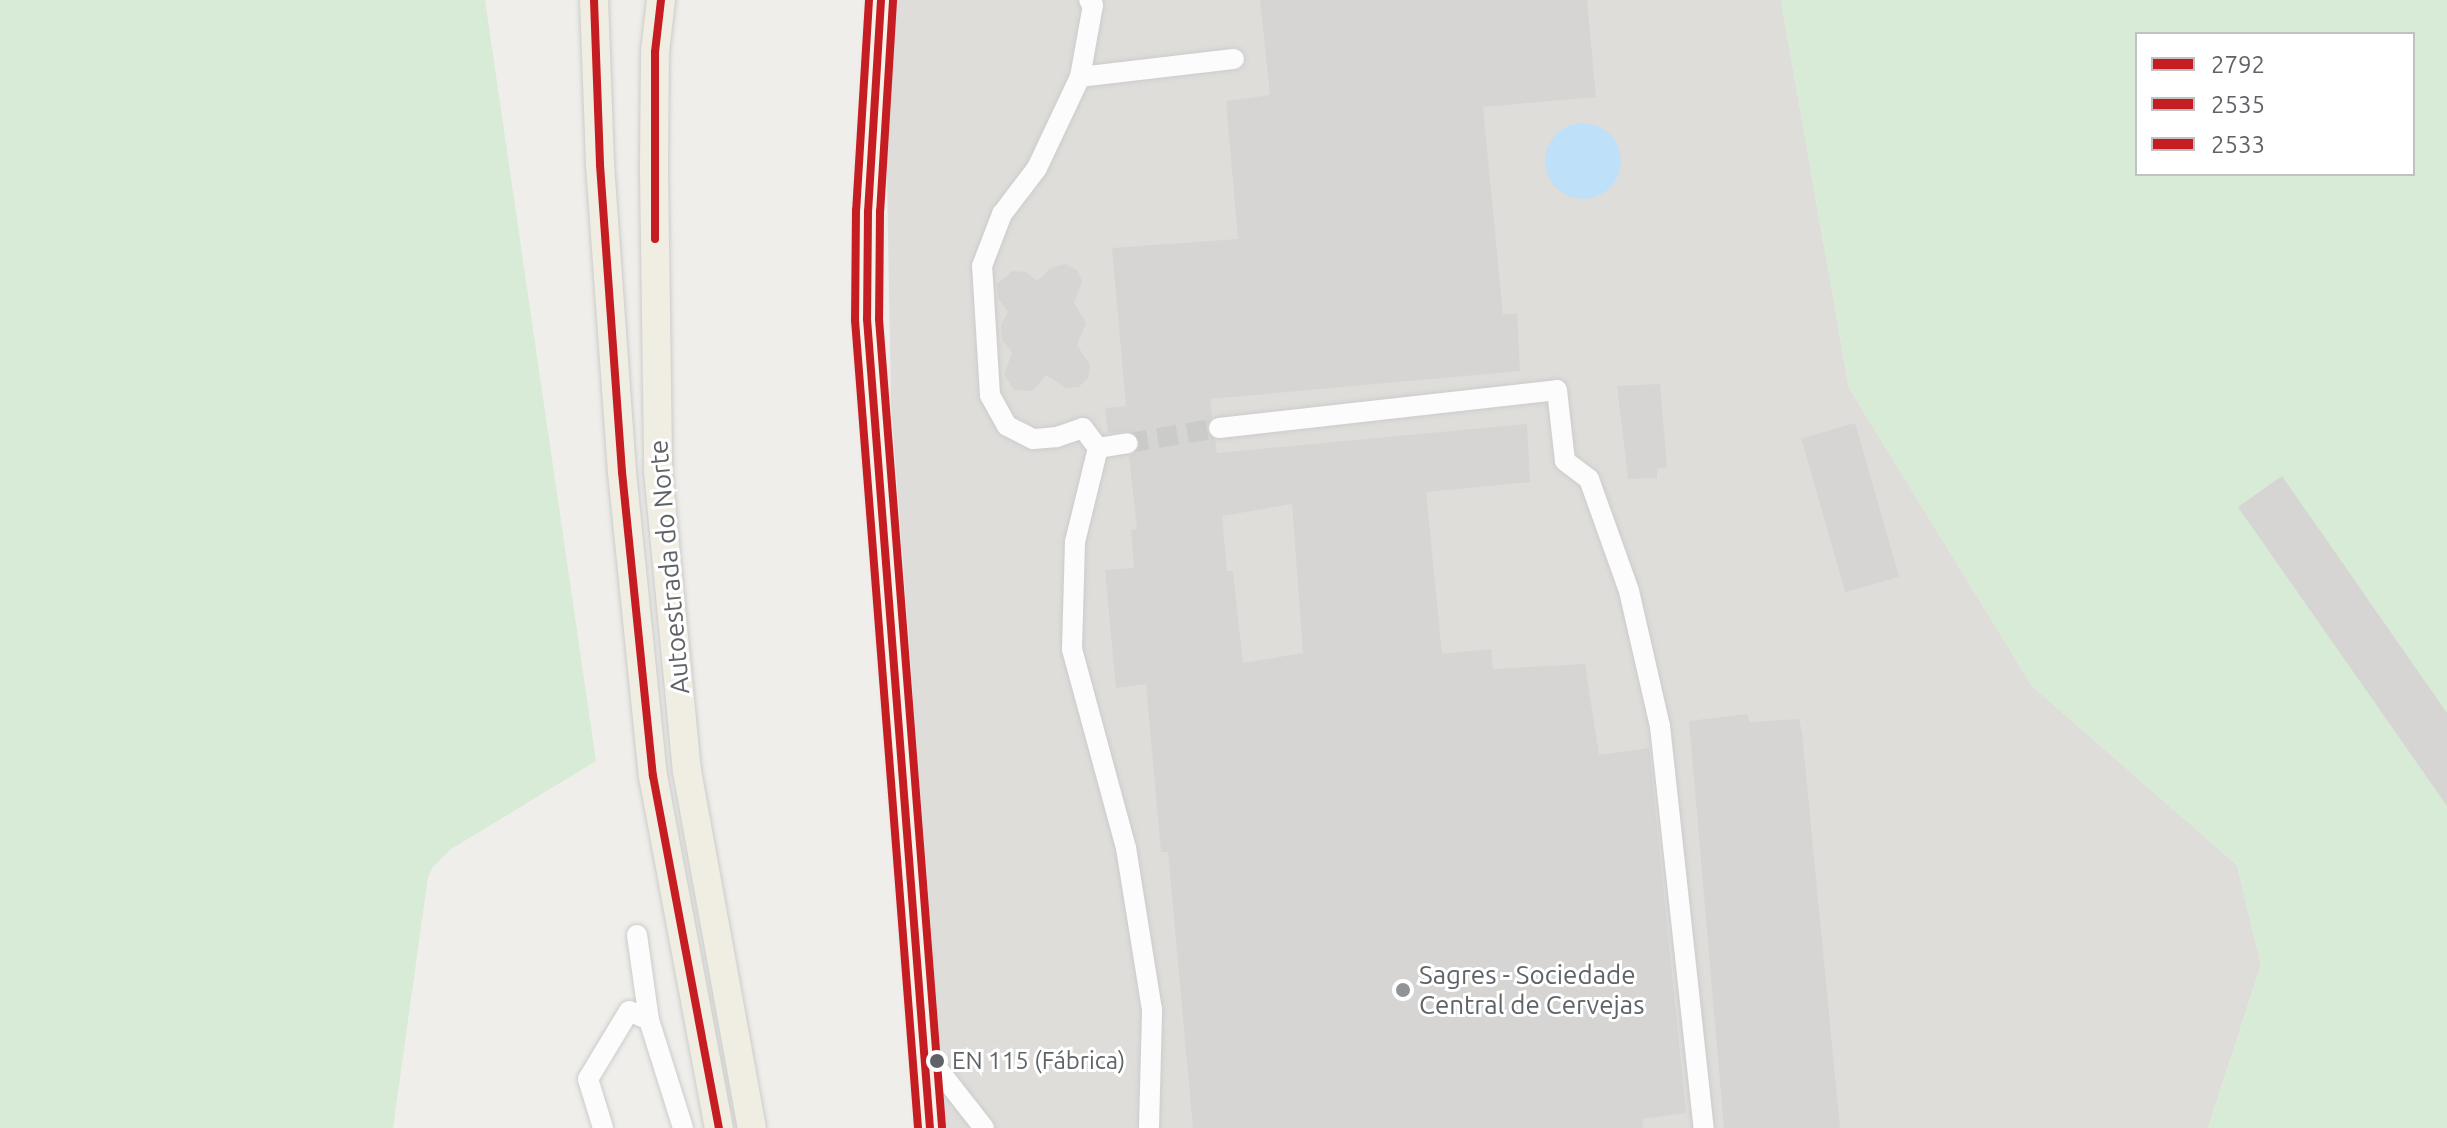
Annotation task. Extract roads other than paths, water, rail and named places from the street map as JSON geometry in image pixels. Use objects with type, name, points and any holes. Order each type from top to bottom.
[{"type":"highway","name":"Autoestrada do Norte","points":[[594,0],[600,165],[622,472],[653,776],[719,1128]]},
{"type":"highway","name":"Autoestrada do Norte","points":[[661,0],[655,52],[654,171],[658,471],[687,771],[752,1128]]},
{"type":"main road","points":[[881,0],[867,224],[867,319],[930,1128]]},
{"type":"street","points":[[1089,0],[1093,5],[1080,77],[1037,168],[1002,214],[982,266],[990,395],[1007,426],[1033,439],[1057,437],[1083,428],[1098,448]]},
{"type":"street","points":[[1080,77],[1234,59]]},
{"type":"street","points":[[1219,428],[1557,390],[1565,461],[1589,479],[1629,591],[1660,726],[1704,1128]]},
{"type":"street","points":[[1098,448],[1128,443]]},
{"type":"street","points":[[1098,448],[1075,542],[1072,649],[1131,878],[1152,1010],[1149,1128]]},
{"type":"street","points":[[637,935],[649,1020],[683,1128]]},
{"type":"street","points":[[603,1128],[588,1079],[629,1011],[649,1020]]},
{"type":"street","points":[[923,1050],[984,1128]]},
{"type":"water","points":[[1583,123],[1597,126],[1610,134],[1618,147],[1621,161],[1618,175],[1610,188],[1597,196],[1583,199],[1569,196],[1556,188],[1548,175],[1545,161],[1548,147],[1556,134],[1569,126]]},
{"type":"tunnel","points":[[1128,443],[1219,428]]},
{"type":"place","name":"Sagres - Sociedade Central de Cervejas","points":[[1403,990]]},
{"type":"place","name":"EN 115 (Fábrica)","points":[[937,1061]]}]
